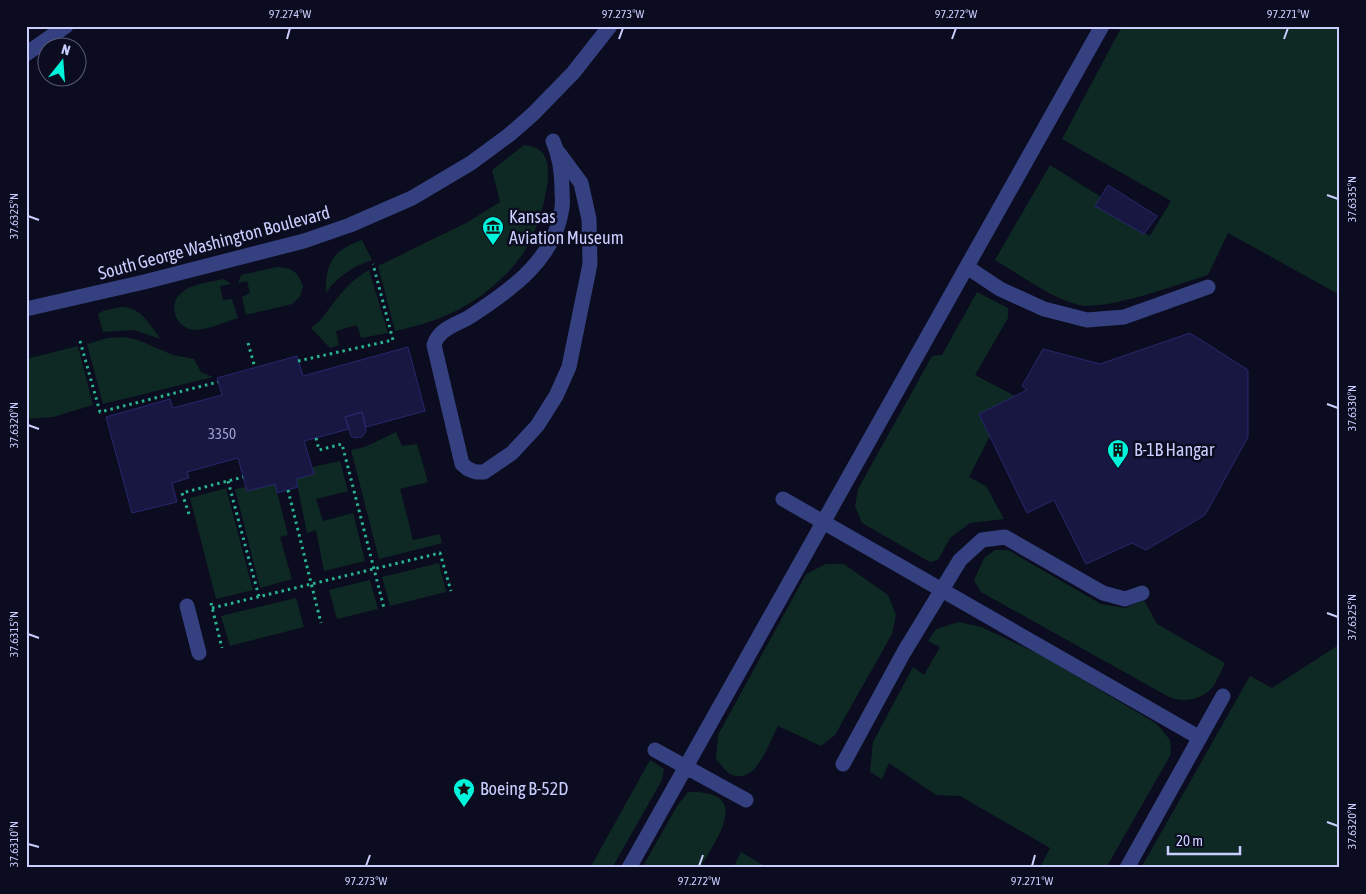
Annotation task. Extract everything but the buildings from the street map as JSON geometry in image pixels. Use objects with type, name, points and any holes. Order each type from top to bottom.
[{"type":"street","points":[[26,54],[66,26]]},
{"type":"street","name":"South George Washington Boulevard","points":[[26,309],[144,282],[304,241],[350,225],[412,198],[471,163],[521,125],[573,73],[610,26]]},
{"type":"street","points":[[629,868],[1102,26]]},
{"type":"street","points":[[556,146],[581,183],[589,219],[590,264],[569,367],[556,396],[537,426],[512,453],[484,472],[476,472],[462,464],[434,345],[436,337],[441,331],[458,324],[514,286],[533,268],[552,240],[562,208],[562,171],[556,146]]},
{"type":"street","points":[[967,267],[1000,289],[1044,309],[1087,320],[1124,317],[1208,287]]},
{"type":"street","points":[[783,498],[1200,738]]},
{"type":"street","points":[[843,764],[904,652],[942,589],[960,560],[982,540],[1005,537],[1103,593],[1126,599],[1142,593]]},
{"type":"street","points":[[187,606],[199,653]]},
{"type":"street","points":[[1126,868],[1223,696]]},
{"type":"street","points":[[655,750],[746,800]]},
{"type":"path","points":[[298,361],[393,340],[373,264]]},
{"type":"path","points":[[80,341],[100,412],[218,382]]},
{"type":"path","points":[[248,343],[255,368]]},
{"type":"path","points":[[316,438],[319,450],[342,444],[384,608]]},
{"type":"path","points":[[188,514],[182,493],[243,478]]},
{"type":"path","points":[[228,481],[259,597]]},
{"type":"path","points":[[288,490],[321,623]]},
{"type":"path","points":[[212,608],[440,553],[451,591]]},
{"type":"path","points":[[211,603],[222,648]]},
{"type":"green space","points":[[1122,26],[1340,26],[1340,295],[1228,233],[1208,275],[1143,296],[1091,306],[1069,302],[1047,292],[995,260],[1050,165],[1101,197],[1096,207],[1150,236],[1171,201],[1062,139]]},
{"type":"green space","points":[[524,145],[535,148],[544,155],[548,175],[540,215],[522,255],[513,267],[491,288],[466,305],[440,318],[395,331],[378,266],[466,223],[500,202],[492,170]]},
{"type":"green space","points":[[362,240],[372,260],[346,272],[326,293],[327,273],[333,259],[344,248]]},
{"type":"green space","points":[[277,267],[287,268],[297,274],[303,286],[300,297],[292,304],[246,315],[242,297],[250,293],[247,281],[238,283],[241,275]]},
{"type":"green space","points":[[369,270],[388,333],[361,338],[357,325],[336,331],[339,345],[330,348],[311,328],[321,320],[349,285]]},
{"type":"green space","points":[[224,279],[231,284],[220,286],[223,300],[232,299],[238,318],[197,330],[191,330],[180,323],[174,312],[174,305],[180,294],[195,286]]},
{"type":"green space","points":[[977,292],[1008,308],[1008,318],[975,375],[1015,396],[979,414],[990,436],[969,477],[986,486],[1004,519],[970,523],[950,538],[938,560],[930,562],[862,523],[855,506],[858,489],[932,356],[942,355]]},
{"type":"green space","points":[[121,307],[140,313],[161,339],[133,330],[103,332],[98,314]]},
{"type":"green space","points":[[125,337],[138,340],[173,355],[194,359],[201,372],[213,377],[103,404],[87,344],[108,338]]},
{"type":"green space","points":[[78,346],[93,405],[53,417],[26,419],[26,359]]},
{"type":"green space","points":[[396,432],[402,446],[417,444],[428,482],[400,489],[413,540],[440,534],[442,543],[379,559],[351,450],[365,447]]},
{"type":"green space","points":[[340,461],[348,491],[316,499],[323,521],[353,513],[365,561],[324,571],[316,530],[307,533],[296,479],[312,467]]},
{"type":"green space","points":[[275,484],[288,535],[280,537],[292,579],[260,588],[235,489],[246,487],[247,491]]},
{"type":"green space","points":[[226,488],[253,590],[216,599],[190,498]]},
{"type":"green space","points":[[995,550],[1008,550],[1101,604],[1125,608],[1144,600],[1157,624],[1225,663],[1214,684],[1205,694],[1190,700],[1169,697],[981,592],[974,580],[984,558]]},
{"type":"green space","points":[[439,563],[446,592],[390,606],[382,577]]},
{"type":"green space","points":[[826,564],[844,564],[888,595],[896,615],[892,634],[835,735],[821,746],[778,726],[766,752],[754,769],[747,774],[739,776],[730,774],[716,759],[718,735],[806,574]]},
{"type":"green space","points":[[370,580],[378,609],[337,619],[329,590]]},
{"type":"green space","points":[[296,598],[304,627],[230,646],[221,616]]},
{"type":"green space","points":[[959,622],[981,627],[1043,656],[1157,724],[1170,740],[1171,754],[1106,868],[1040,868],[1050,848],[960,796],[936,795],[889,763],[882,779],[870,772],[873,742],[913,667],[924,675],[940,647],[928,641],[936,629]]},
{"type":"green space","points":[[1340,644],[1340,868],[1141,868],[1250,676],[1272,688]]},
{"type":"green space","points":[[650,760],[664,769],[662,780],[612,868],[590,868]]},
{"type":"green space","points":[[688,792],[708,793],[720,799],[725,807],[725,818],[721,830],[700,868],[642,868],[677,806]]},
{"type":"green space","points":[[741,852],[768,868],[733,868]]},
{"type":"place","name":"Kansas Aviation Museum","points":[[493,246]]},
{"type":"place","name":"B-1B Hangar","points":[[1118,469]]},
{"type":"place","name":"Boeing B-52D","points":[[464,808]]}]
